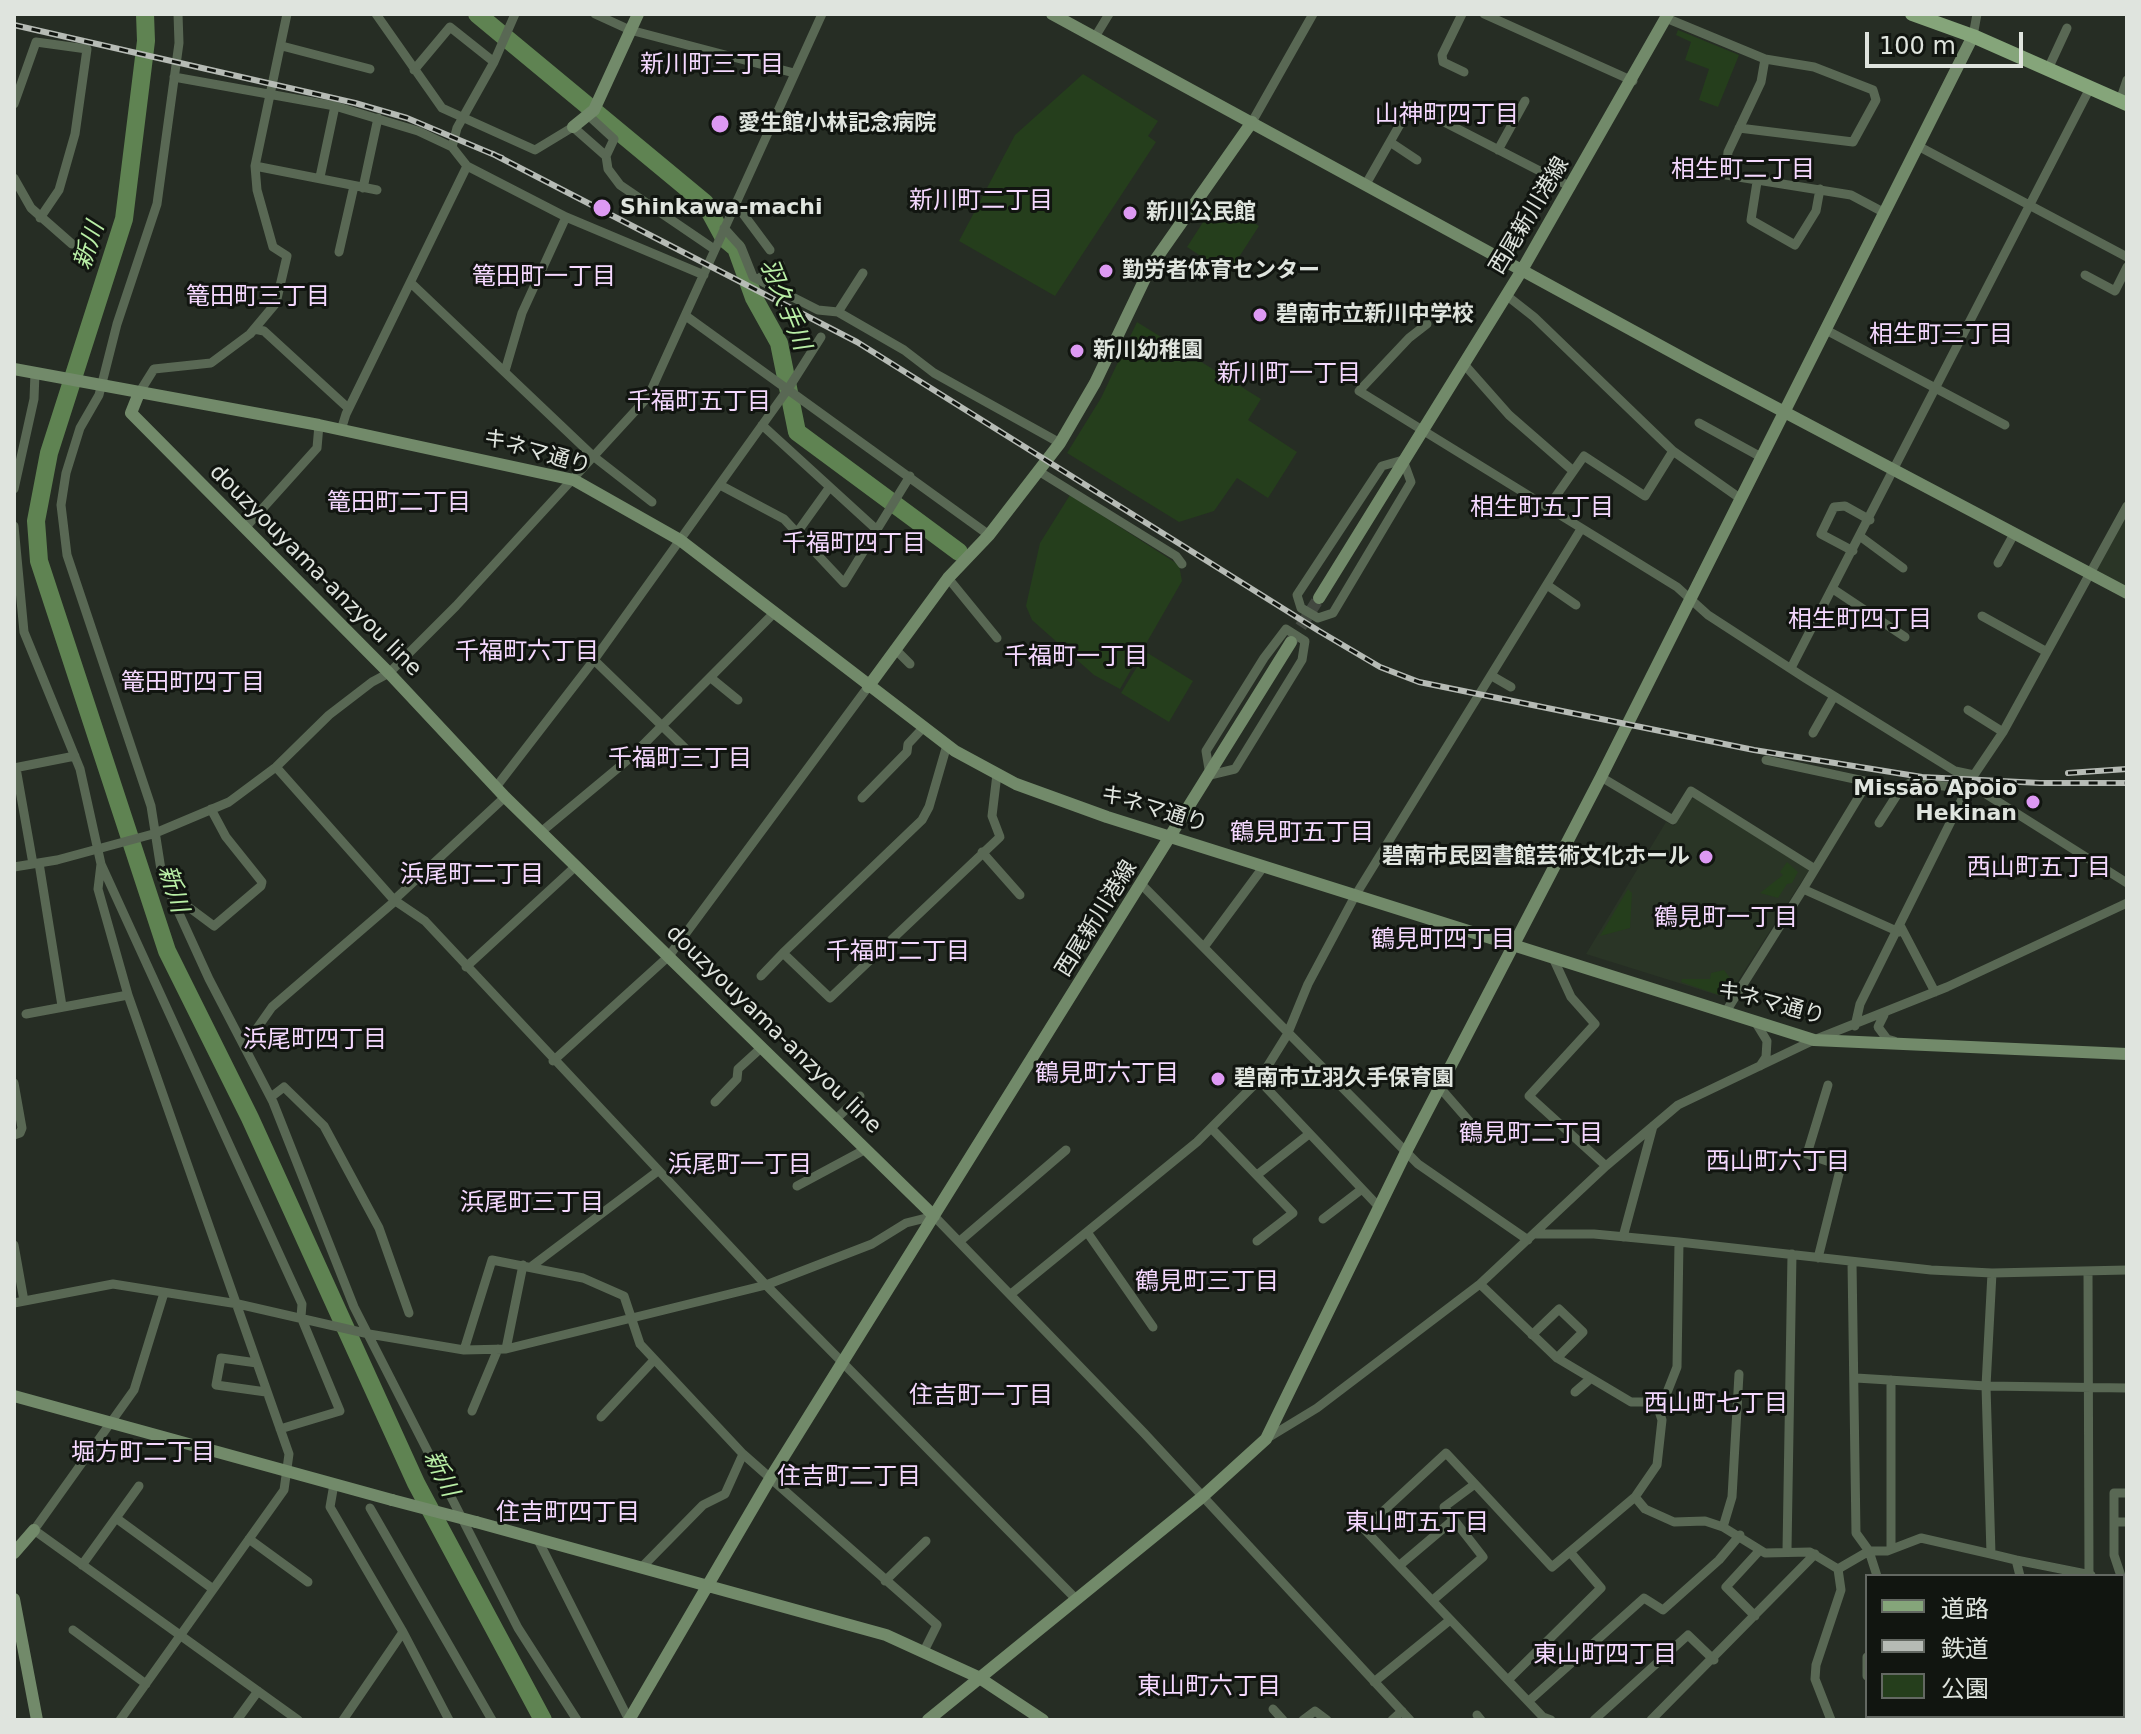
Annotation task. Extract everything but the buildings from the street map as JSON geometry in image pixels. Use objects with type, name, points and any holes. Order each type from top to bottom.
[{"type":"main road","points":[[1912,14],[1973,36],[2123,102]]},
{"type":"street","points":[[178,14],[179,43],[157,204],[66,473],[61,505],[67,555],[151,806],[150,834],[162,876],[209,979],[271,1097],[343,1280],[369,1334],[518,1628],[577,1720]]},
{"type":"street","points":[[14,369],[139,393],[154,369],[211,363],[254,329],[276,303],[287,256],[273,247],[257,190],[255,166],[273,95],[287,14]]},
{"type":"street","points":[[376,14],[442,108],[535,150],[589,116],[638,14]]},
{"type":"street","points":[[452,147],[457,128],[494,62],[515,14]]},
{"type":"street","points":[[595,14],[630,30],[794,73]]},
{"type":"street","points":[[14,867],[101,849],[150,834],[229,802],[276,767],[329,715],[389,673],[574,480],[648,397],[822,14]]},
{"type":"street","points":[[1052,14],[1522,270],[2127,593]]},
{"type":"street","points":[[1095,37],[1109,14]]},
{"type":"street","points":[[553,1061],[669,956],[948,578],[989,535],[1040,472],[1095,383],[1151,266],[1252,122],[1313,14]]},
{"type":"street","points":[[1462,14],[1442,55],[1443,62],[1464,72]]},
{"type":"street","points":[[1484,14],[1633,81]]},
{"type":"street","points":[[1266,1439],[1407,1150],[1442,1090],[1973,36],[1977,14]]},
{"type":"street","points":[[1667,16],[1765,59],[1814,67],[1873,90],[1876,100],[1853,142],[1739,128]]},
{"type":"street","name":"西尾新川港線","points":[[1319,598],[1522,270],[1633,81],[1667,16]]},
{"type":"street","points":[[414,70],[450,27],[494,62]]},
{"type":"street","points":[[2048,69],[2067,28]]},
{"type":"street","points":[[14,104],[16,91],[36,42],[87,49],[75,134],[59,190],[40,218]]},
{"type":"street","points":[[282,46],[370,69]]},
{"type":"street","points":[[1765,59],[1761,82],[1728,152],[1726,175],[1851,195],[1883,212]]},
{"type":"street","points":[[174,77],[335,106],[378,118],[452,147],[467,166],[566,217],[704,275]]},
{"type":"street","points":[[2123,102],[2127,80]]},
{"type":"street","points":[[1791,668],[1870,520],[2090,88]]},
{"type":"street","points":[[1498,150],[1525,101]]},
{"type":"street","points":[[1366,184],[1411,105],[1571,187]]},
{"type":"street","points":[[320,177],[335,106]]},
{"type":"street","points":[[589,116],[614,139],[606,156],[608,169],[620,185],[714,249]]},
{"type":"street","points":[[339,252],[378,118]]},
{"type":"street","points":[[573,127],[606,156]]},
{"type":"street","points":[[1390,142],[1417,160]]},
{"type":"street","points":[[1918,146],[2127,257]]},
{"type":"street","points":[[255,166],[377,190]]},
{"type":"street","points":[[341,430],[348,408],[412,284],[467,166]]},
{"type":"street","points":[[14,178],[18,195],[72,244]]},
{"type":"street","points":[[1757,182],[1751,220],[1795,245],[1816,211],[1820,189]]},
{"type":"street","points":[[735,203],[770,250]]},
{"type":"street","points":[[505,371],[522,313],[566,217]]},
{"type":"street","points":[[724,228],[741,247],[753,277],[818,310],[838,312],[904,350],[934,373],[1060,443]]},
{"type":"street","points":[[758,279],[780,264]]},
{"type":"street","points":[[2085,275],[2115,291],[2127,267]]},
{"type":"street","points":[[838,312],[863,273]]},
{"type":"street","name":"キネマ通り","points":[[412,284],[593,456],[652,502]]},
{"type":"street","points":[[1506,295],[1534,317],[1673,451],[1741,499]]},
{"type":"street","points":[[686,316],[989,535]]},
{"type":"street","points":[[1427,324],[1409,338],[1359,391],[1549,506],[1690,598],[1708,615],[2127,883]]},
{"type":"street","points":[[254,329],[264,331],[348,408]]},
{"type":"street","points":[[1826,330],[2005,425]]},
{"type":"street","points":[[496,787],[594,660],[788,389],[821,337]]},
{"type":"street","points":[[1463,363],[1509,415],[1572,470]]},
{"type":"street","points":[[14,489],[39,374]]},
{"type":"street","name":"キネマ通り","points":[[139,393],[319,425],[574,480],[680,540],[947,745],[997,774],[1107,817],[1814,1040],[2127,1054]]},
{"type":"street","name":"douzyouyama-anzyou line","points":[[139,393],[131,413],[389,673],[505,797],[934,1216]]},
{"type":"street","points":[[1699,423],[1761,457]]},
{"type":"street","points":[[245,528],[317,448],[319,425]]},
{"type":"street","points":[[762,425],[877,530]]},
{"type":"street","points":[[1549,506],[1584,456],[1645,496],[1673,451]]},
{"type":"street","points":[[1403,460],[1411,482],[1333,613],[1318,618],[1301,608],[1297,595],[1382,466],[1403,460]]},
{"type":"street","points":[[1040,472],[1176,556],[1182,564]]},
{"type":"street","points":[[720,485],[784,519],[844,583],[910,476]]},
{"type":"street","points":[[796,534],[829,488]]},
{"type":"street","points":[[1853,551],[1821,534],[1834,507],[1845,506],[1870,520]]},
{"type":"street","points":[[1855,1026],[1860,1004],[1900,930],[1970,782],[2003,732],[2127,506]]},
{"type":"street","points":[[14,526],[24,632],[75,756],[101,849],[98,889],[128,995],[289,1454],[284,1490],[120,1720]]},
{"type":"street","points":[[1011,1294],[1211,1128],[1259,1080],[1287,1035],[1308,984],[1355,896],[1581,529]]},
{"type":"street","points":[[1998,563],[2014,534]]},
{"type":"street","points":[[1861,537],[1903,568]]},
{"type":"street","points":[[948,578],[997,638]]},
{"type":"street","points":[[1547,585],[1576,605]]},
{"type":"street","points":[[1833,589],[1905,637]]},
{"type":"street","points":[[541,832],[662,727],[774,613]]},
{"type":"street","points":[[1982,616],[2047,652]]},
{"type":"street","points":[[1286,629],[1305,641],[1302,660],[1235,769],[1210,775],[1206,751],[1264,658],[1286,629]]},
{"type":"street","name":"西尾新川港線","points":[[934,1216],[1291,642]]},
{"type":"street","points":[[895,649],[910,664]]},
{"type":"street","points":[[594,660],[689,752]]},
{"type":"street","points":[[1492,676],[1511,687]]},
{"type":"street","points":[[711,678],[738,700]]},
{"type":"street","points":[[1813,733],[1834,696]]},
{"type":"street","points":[[1968,710],[2003,732]]},
{"type":"street","points":[[862,798],[907,752],[908,744],[923,728]]},
{"type":"street","points":[[761,976],[922,820],[929,807],[947,745]]},
{"type":"street","points":[[62,1006],[15,768],[75,756]]},
{"type":"street","points":[[1725,1013],[1866,785],[1766,760]]},
{"type":"street","points":[[276,767],[394,901],[425,921],[766,1285],[1077,1600]]},
{"type":"street","points":[[783,953],[830,998],[1000,837],[992,816],[997,774]]},
{"type":"street","points":[[1601,777],[1673,820],[1691,791],[1815,869]]},
{"type":"street","points":[[1879,823],[1902,787],[1912,782],[1970,782]]},
{"type":"street","points":[[243,1041],[272,1007],[394,901],[505,797]]},
{"type":"street","points":[[173,897],[214,926],[261,886],[262,882],[226,837],[211,809]]},
{"type":"street","points":[[982,852],[1020,895]]},
{"type":"street","points":[[101,864],[302,1304],[304,1318],[340,1411],[280,1429]]},
{"type":"street","points":[[466,967],[576,866]]},
{"type":"street","points":[[1204,947],[1264,866]]},
{"type":"street","points":[[1142,885],[1287,1035],[1418,1164],[1532,1237],[1623,1237],[1852,1262],[1992,1273],[2127,1270]]},
{"type":"street","points":[[1803,889],[1900,930],[1935,992]]},
{"type":"street","points":[[928,1720],[1201,1498],[1266,1439],[1317,1408],[1480,1284],[1606,1166],[1678,1105],[1814,1040],[1935,992],[2127,903]]},
{"type":"street","points":[[1554,960],[1571,997],[1595,1024],[1529,1096],[1606,1166]]},
{"type":"street","points":[[26,1014],[128,995]]},
{"type":"street","points":[[1890,1010],[1879,1021],[1881,1034],[1905,1044]]},
{"type":"street","points":[[1756,1023],[1767,1041],[1766,1057],[1759,1068]]},
{"type":"street","points":[[715,1102],[737,1079],[738,1069],[761,1048]]},
{"type":"street","points":[[1259,1080],[1380,1208]]},
{"type":"street","points":[[14,1083],[22,1128],[14,1135]]},
{"type":"street","points":[[1818,1258],[1841,1166],[1807,1154],[1828,1085]]},
{"type":"street","points":[[271,1097],[284,1087],[324,1126],[379,1228],[409,1313]]},
{"type":"street","points":[[1442,1090],[1483,1137]]},
{"type":"street","points":[[835,1120],[860,1096]]},
{"type":"street","points":[[1623,1237],[1653,1126]]},
{"type":"street","points":[[1211,1128],[1293,1213],[1257,1241]]},
{"type":"street","points":[[1257,1175],[1309,1134]]},
{"type":"street","points":[[797,1186],[866,1149]]},
{"type":"street","points":[[960,1241],[1066,1150]]},
{"type":"street","points":[[472,1411],[502,1349],[527,1265],[658,1171]]},
{"type":"street","points":[[1323,1219],[1362,1189]]},
{"type":"street","points":[[934,1216],[1011,1294],[1410,1720]]},
{"type":"street","points":[[14,1245],[19,1302],[113,1284],[238,1304],[369,1334],[464,1350],[502,1349],[766,1285],[872,1244],[906,1223],[934,1216]]},
{"type":"street","points":[[629,1720],[771,1477],[934,1216]]},
{"type":"street","points":[[1087,1232],[1153,1327]]},
{"type":"street","points":[[1480,1284],[1557,1358],[1631,1402],[1656,1402],[1666,1395],[1677,1367],[1679,1242]]},
{"type":"street","points":[[1787,1550],[1792,1254]]},
{"type":"street","points":[[464,1350],[492,1260],[583,1278],[624,1296],[637,1339],[743,1454],[937,1625],[924,1651]]},
{"type":"street","points":[[1852,1262],[1856,1533],[1869,1551],[1876,1574]]},
{"type":"street","points":[[2088,1271],[2091,1574]]},
{"type":"street","points":[[1991,1554],[1986,1386],[1992,1273]]},
{"type":"street","points":[[14,1553],[34,1530],[134,1390],[164,1293]]},
{"type":"street","points":[[1532,1335],[1559,1309],[1583,1332],[1557,1358]]},
{"type":"street","points":[[257,1363],[221,1358],[216,1385],[266,1392]]},
{"type":"street","points":[[601,1417],[654,1360]]},
{"type":"street","points":[[1723,1527],[1732,1497],[1739,1374]]},
{"type":"street","points":[[1856,1378],[1986,1386],[2127,1388]]},
{"type":"street","points":[[1575,1392],[1590,1379]]},
{"type":"street","points":[[1891,1380],[1891,1548]]},
{"type":"street","points":[[14,1396],[845,1621],[924,1651],[978,1677],[1043,1720]]},
{"type":"street","points":[[1545,1719],[1510,1678],[1364,1529],[1365,1526],[1446,1453],[1552,1567],[1635,1497],[1657,1465],[1662,1420],[1656,1402]]},
{"type":"street","points":[[643,1566],[703,1505],[725,1494],[743,1454]]},
{"type":"street","points":[[334,1484],[330,1507],[403,1632],[449,1720]]},
{"type":"street","points":[[1433,1600],[1483,1557],[1444,1507],[1475,1484]]},
{"type":"street","points":[[82,1565],[139,1486]]},
{"type":"street","points":[[2120,1574],[2114,1555],[2114,1493],[2127,1493]]},
{"type":"street","points":[[1635,1497],[1654,1515],[1674,1522],[1705,1521],[1740,1535],[1760,1550],[1815,1554],[1838,1569],[1841,1590],[1816,1665],[1815,1679],[1831,1720]]},
{"type":"street","points":[[370,1508],[492,1720]]},
{"type":"street","points":[[116,1518],[213,1589]]},
{"type":"street","points":[[1400,1565],[1452,1521]]},
{"type":"street","points":[[2114,1522],[2127,1522]]},
{"type":"street","points":[[34,1530],[298,1720]]},
{"type":"street","points":[[1530,1700],[1644,1598],[1663,1610],[1719,1560],[1740,1535]]},
{"type":"street","points":[[537,1538],[629,1720]]},
{"type":"street","points":[[1838,1569],[1869,1551],[1891,1548],[1921,1538],[2086,1574]]},
{"type":"street","points":[[249,1539],[308,1582]]},
{"type":"street","points":[[885,1581],[926,1541]]},
{"type":"street","points":[[1755,1616],[1726,1587],[1760,1550]]},
{"type":"street","points":[[1510,1678],[1601,1588],[1570,1552]]},
{"type":"street","points":[[1651,1720],[1714,1660],[1815,1554]]},
{"type":"street","points":[[2016,1560],[2020,1574]]},
{"type":"street","points":[[14,1599],[37,1720]]},
{"type":"street","points":[[1374,1682],[1450,1620]]},
{"type":"street","points":[[73,1630],[146,1684]]},
{"type":"street","points":[[343,1720],[403,1632]]},
{"type":"street","points":[[1594,1720],[1688,1635],[1714,1660]]},
{"type":"street","points":[[237,1720],[258,1691]]},
{"type":"street","points":[[1273,1709],[1283,1720]]},
{"type":"street","points":[[1303,1720],[1315,1711],[1327,1720]]},
{"type":"street","points":[[1392,1720],[1402,1711]]},
{"type":"shaded area","points":[[2127,507],[2127,593],[2090,575]]},
{"type":"shaded area","points":[[1696,798],[1809,870],[1727,998],[1586,954],[1666,822],[1674,826],[1691,799]]},
{"type":"green space","points":[[1678,30],[1739,55],[1718,107],[1699,100],[1709,69],[1685,60],[1691,42],[1676,35]]},
{"type":"green space","points":[[1083,74],[1158,121],[1148,136],[1156,142],[1055,296],[959,241],[1015,135]]},
{"type":"green space","points":[[1218,199],[1259,226],[1228,274],[1187,247]]},
{"type":"green space","points":[[1137,322],[1261,399],[1248,420],[1297,452],[1268,498],[1237,478],[1214,511],[1179,522],[1067,453],[1101,398]]},
{"type":"green space","points":[[1070,495],[1179,565],[1182,581],[1120,689],[1094,675],[1032,620],[1026,606],[1040,543]]},
{"type":"green space","points":[[1146,652],[1193,681],[1169,722],[1121,693]]},
{"type":"green space","points":[[1787,862],[1798,872],[1792,883],[1787,884],[1778,898],[1760,893],[1783,875],[1780,872]]},
{"type":"green space","points":[[1628,889],[1632,893],[1630,928],[1600,936]]},
{"type":"green space","points":[[1724,970],[1730,978],[1719,995],[1681,982],[1682,979],[1710,979],[1711,973]]},
{"type":"waterway","name":"新川","points":[[145,14],[146,41],[124,219],[49,453],[36,521],[39,561],[167,951],[250,1118],[416,1483],[543,1720]]},
{"type":"waterway","name":"羽久手川","points":[[477,14],[705,203],[724,238],[736,248],[754,298],[779,343],[797,432],[959,552]]},
{"type":"tunnel","points":[[1291,642],[1319,598]]},
{"type":"railway","points":[[14,25],[355,103],[407,118],[502,158]]},
{"type":"railway","points":[[493,154],[857,342],[1380,667],[1419,682],[1754,750],[1922,777],[2040,783],[2127,783]]},
{"type":"railway","points":[[2068,773],[2127,769]]},
{"type":"place","name":"愛生館小林記念病院","points":[[720,124]]},
{"type":"place","name":"Shinkawa-machi","points":[[602,208]]},
{"type":"place","name":"新川公民館","points":[[1130,213]]},
{"type":"place","name":"勤労者体育センター","points":[[1106,271]]},
{"type":"place","name":"碧南市立新川中学校","points":[[1260,315]]},
{"type":"place","name":"新川幼稚園","points":[[1077,351]]},
{"type":"place","name":"Missão Apoio Hekinan","points":[[2033,802]]},
{"type":"place","name":"碧南市民図書館芸術文化ホール","points":[[1706,857]]},
{"type":"place","name":"碧南市立羽久手保育園","points":[[1218,1079]]},
{"type":"district","name":"新川町三丁目","points":[[712,66]]},
{"type":"district","name":"山神町四丁目","points":[[1447,116]]},
{"type":"district","name":"相生町二丁目","points":[[1743,171]]},
{"type":"district","name":"新川町二丁目","points":[[981,202]]},
{"type":"district","name":"篭田町一丁目","points":[[544,278]]},
{"type":"district","name":"篭田町三丁目","points":[[258,298]]},
{"type":"district","name":"相生町三丁目","points":[[1941,336]]},
{"type":"district","name":"新川町一丁目","points":[[1289,375]]},
{"type":"district","name":"千福町五丁目","points":[[699,403]]},
{"type":"district","name":"篭田町二丁目","points":[[399,504]]},
{"type":"district","name":"相生町五丁目","points":[[1542,509]]},
{"type":"district","name":"千福町四丁目","points":[[854,545]]},
{"type":"district","name":"相生町四丁目","points":[[1860,621]]},
{"type":"district","name":"千福町六丁目","points":[[527,653]]},
{"type":"district","name":"千福町一丁目","points":[[1076,658]]},
{"type":"district","name":"篭田町四丁目","points":[[193,684]]},
{"type":"district","name":"千福町三丁目","points":[[680,760]]},
{"type":"district","name":"鶴見町五丁目","points":[[1302,834]]},
{"type":"district","name":"西山町五丁目","points":[[2039,869]]},
{"type":"district","name":"浜尾町二丁目","points":[[472,876]]},
{"type":"district","name":"鶴見町一丁目","points":[[1726,919]]},
{"type":"district","name":"鶴見町四丁目","points":[[1443,941]]},
{"type":"district","name":"千福町二丁目","points":[[898,953]]},
{"type":"district","name":"浜尾町四丁目","points":[[315,1041]]},
{"type":"district","name":"鶴見町六丁目","points":[[1107,1075]]},
{"type":"district","name":"鶴見町二丁目","points":[[1531,1135]]},
{"type":"district","name":"西山町六丁目","points":[[1778,1163]]},
{"type":"district","name":"浜尾町一丁目","points":[[740,1166]]},
{"type":"district","name":"浜尾町三丁目","points":[[532,1204]]},
{"type":"district","name":"鶴見町三丁目","points":[[1207,1283]]},
{"type":"district","name":"住吉町一丁目","points":[[981,1397]]},
{"type":"district","name":"西山町七丁目","points":[[1716,1405]]},
{"type":"district","name":"堀方町二丁目","points":[[143,1454]]},
{"type":"district","name":"住吉町二丁目","points":[[849,1478]]},
{"type":"district","name":"住吉町四丁目","points":[[568,1514]]},
{"type":"district","name":"東山町五丁目","points":[[1417,1524]]},
{"type":"district","name":"東山町四丁目","points":[[1605,1656]]},
{"type":"district","name":"東山町六丁目","points":[[1209,1688]]}]
